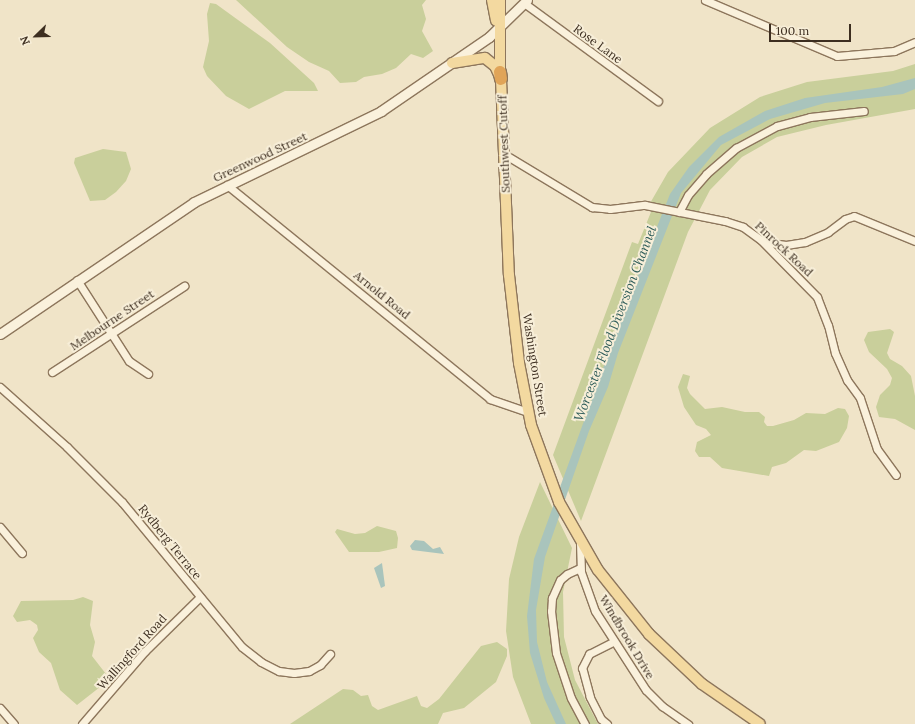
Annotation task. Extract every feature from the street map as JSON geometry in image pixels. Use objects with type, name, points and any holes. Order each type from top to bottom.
[{"type":"main road","name":"Southwest Cutoff","points":[[492,0],[498,29]]},
{"type":"main road","name":"Southwest Cutoff","points":[[500,0],[498,29],[508,260]]},
{"type":"main road","name":"Greenwood Street","points":[[0,334],[186,207],[227,185],[366,120],[452,63],[498,29],[526,1]]},
{"type":"main road","points":[[452,63],[485,58],[495,66],[501,75]]},
{"type":"main road","name":"Washington Street","points":[[508,260],[519,363],[528,412],[553,488],[578,539],[612,590],[662,649],[710,690],[760,724]]},
{"type":"street","points":[[705,0],[837,56],[894,51],[915,42]]},
{"type":"street","name":"Rose Lane","points":[[526,1],[658,102]]},
{"type":"street","points":[[677,211],[688,195],[706,174],[736,148],[776,126],[810,116],[864,111]]},
{"type":"street","name":"Pinrock Road","points":[[504,154],[592,207],[610,209],[645,205],[677,211],[737,224],[763,242],[817,297],[828,325],[835,353],[847,380],[862,403],[866,423],[879,453],[896,475]]},
{"type":"street","name":"Arnold Road","points":[[227,185],[490,399],[528,412]]},
{"type":"street","points":[[763,242],[786,245],[805,242],[828,232],[845,219],[854,216],[915,241]]},
{"type":"street","points":[[77,280],[112,332],[129,361],[148,374]]},
{"type":"street","name":"Melbourne Street","points":[[52,372],[184,286]]},
{"type":"street","name":"Rydberg Terrace","points":[[0,387],[67,447],[122,502],[242,647],[261,662],[279,671],[309,672],[320,665],[330,654]]},
{"type":"street","points":[[0,527],[22,553]]},
{"type":"street","name":"Windbrook Drive","points":[[578,539],[580,568],[595,611],[650,695],[688,724]]},
{"type":"street","points":[[580,568],[566,574],[560,580],[552,598],[551,611],[556,653],[571,698],[585,724]]},
{"type":"street","name":"Wallingford Road","points":[[82,724],[145,651],[200,597]]},
{"type":"street","points":[[607,724],[601,719],[590,697],[582,668],[589,654],[614,641]]},
{"type":"street","points":[[0,708],[14,724]]},
{"type":"green space","points":[[236,0],[426,0],[422,5],[426,19],[422,31],[433,51],[423,58],[411,54],[396,68],[382,74],[364,77],[356,82],[340,83],[329,71],[309,62],[287,47]]},
{"type":"green space","points":[[210,3],[216,4],[270,43],[314,83],[318,91],[285,91],[249,109],[226,96],[207,76],[203,67],[209,41],[207,14]]},
{"type":"green space","name":"Worcester Flood Diversion Channel","points":[[915,64],[915,109],[826,125],[777,137],[742,157],[710,190],[688,232],[581,521],[553,455],[632,242],[638,244],[653,207],[649,205],[668,172],[710,128],[760,97],[807,82],[893,71]]},
{"type":"green space","points":[[103,149],[126,152],[131,169],[126,181],[116,192],[105,200],[90,201],[74,163],[75,158]]},
{"type":"green space","points":[[890,329],[894,332],[887,353],[890,359],[902,366],[911,376],[915,396],[915,430],[895,419],[879,417],[876,407],[880,395],[890,385],[892,378],[887,369],[869,352],[864,340],[868,332]]},
{"type":"green space","points":[[683,374],[690,376],[687,388],[690,394],[705,409],[722,407],[745,412],[759,412],[765,417],[764,422],[767,426],[773,426],[794,420],[806,413],[825,414],[838,408],[845,409],[849,416],[847,428],[839,442],[816,451],[804,450],[786,463],[772,467],[769,476],[722,468],[710,457],[699,457],[695,451],[697,442],[711,435],[706,429],[696,425],[684,407],[678,387]]},
{"type":"green space","points":[[540,482],[572,548],[563,592],[564,637],[575,680],[598,724],[531,724],[513,677],[506,631],[509,579],[519,537]]},
{"type":"green space","points":[[377,526],[396,531],[398,538],[397,548],[379,552],[349,552],[335,532],[337,529],[355,534],[365,533]]},
{"type":"green space","points":[[83,597],[93,601],[90,625],[95,642],[92,656],[106,674],[100,687],[77,705],[60,690],[51,663],[39,652],[33,638],[38,630],[37,625],[30,620],[17,622],[13,616],[21,601],[73,600]]},
{"type":"green space","points":[[497,642],[507,649],[507,656],[496,682],[464,708],[443,713],[438,724],[290,724],[343,689],[353,690],[361,696],[368,695],[372,706],[378,710],[417,696],[421,706],[427,708],[439,699],[481,646]]},
{"type":"water","points":[[915,78],[915,89],[903,94],[825,103],[770,119],[721,145],[681,193],[618,353],[608,387],[589,431],[545,557],[536,610],[537,642],[547,682],[566,724],[556,724],[544,698],[530,653],[527,616],[534,559],[626,305],[670,194],[689,167],[719,137],[765,111],[805,98],[882,87]]},
{"type":"water","points":[[415,540],[424,541],[433,549],[440,547],[444,554],[412,550],[410,546]]},
{"type":"water","points":[[382,563],[385,586],[381,588],[374,568]]}]
